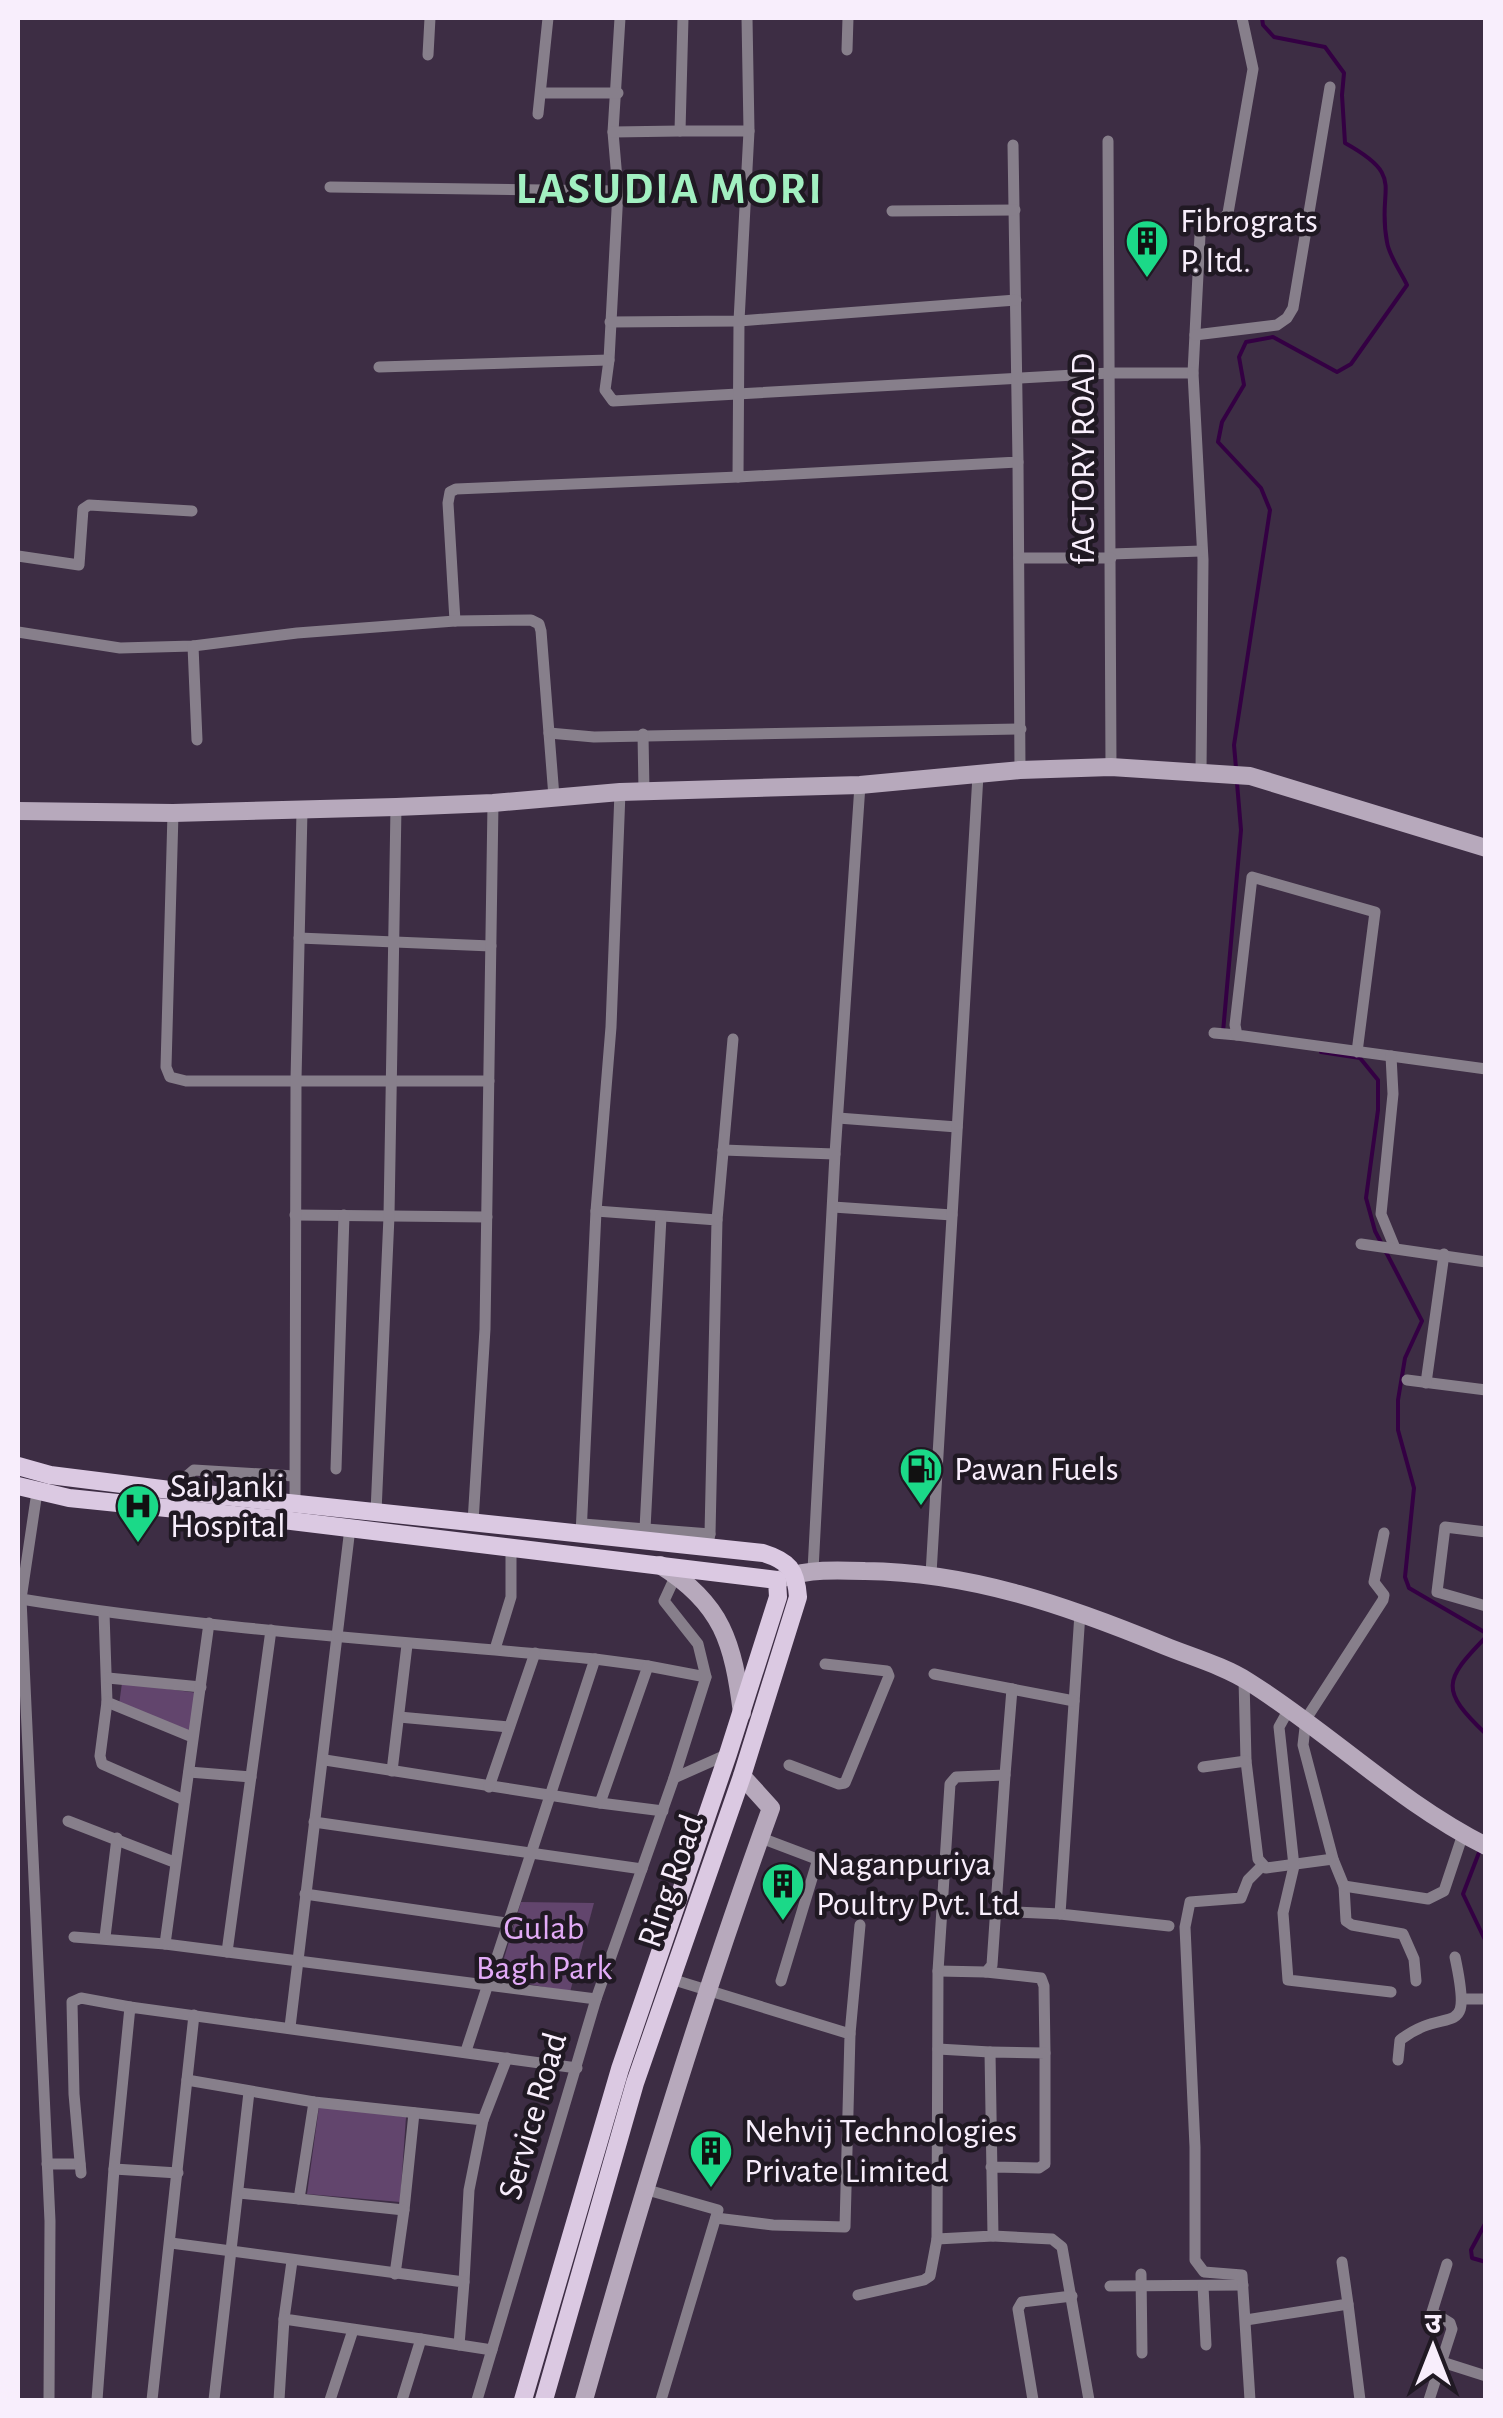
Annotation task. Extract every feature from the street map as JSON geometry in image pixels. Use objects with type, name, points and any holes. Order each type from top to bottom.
[{"type":"main road","points":[[18,1466],[50,1475],[186,1492],[473,1522],[709,1541],[783,1559],[805,1572]]},
{"type":"main road","points":[[18,1486],[69,1498],[777,1580]]},
{"type":"main road","name":"Ring Road","points":[[544,2400],[635,2083],[742,1776],[805,1572]]},
{"type":"main road","name":"Ring Road","points":[[523,2400],[620,2070],[742,1714],[778,1597],[777,1580]]},
{"type":"street","points":[[428,56],[430,18]]},
{"type":"street","points":[[538,114],[548,18]]},
{"type":"street","points":[[620,18],[613,132],[618,191],[604,390],[613,401],[1193,372]]},
{"type":"street","points":[[680,132],[683,18]]},
{"type":"street","points":[[738,476],[739,321],[749,131],[747,18]]},
{"type":"street","points":[[848,18],[848,50]]},
{"type":"street","points":[[1210,773],[1193,372],[1200,235],[1228,213],[1254,70],[1242,18]]},
{"type":"street","points":[[1195,335],[1277,325],[1287,318],[1292,308],[1330,87]]},
{"type":"street","points":[[542,93],[618,93]]},
{"type":"street","points":[[613,132],[749,131]]},
{"type":"street","points":[[1014,144],[1020,770]]},
{"type":"street","name":"fACTORY ROAD","points":[[1108,146],[1111,767]]},
{"type":"street","points":[[330,186],[618,191]]},
{"type":"street","points":[[892,211],[1014,210]]},
{"type":"street","points":[[610,322],[739,321],[1016,300]]},
{"type":"street","points":[[380,367],[609,360]]},
{"type":"street","points":[[455,621],[448,503],[450,492],[456,489],[1018,462]]},
{"type":"street","points":[[18,556],[79,565],[83,509],[89,505],[192,511]]},
{"type":"street","points":[[1019,558],[1202,551]]},
{"type":"street","points":[[18,632],[120,648],[192,646],[297,633],[455,621],[519,619],[538,624],[554,797]]},
{"type":"street","points":[[192,646],[196,740]]},
{"type":"street","points":[[549,733],[594,737],[1021,730]]},
{"type":"street","points":[[642,734],[644,792]]},
{"type":"street","points":[[18,812],[302,811],[493,803],[620,792],[860,785],[1020,770],[1111,767],[1250,776],[1486,848]]},
{"type":"street","points":[[931,1574],[978,775]]},
{"type":"street","points":[[805,1572],[860,785]]},
{"type":"street","points":[[620,792],[611,1027],[596,1212],[582,1530],[645,1529],[709,1541],[718,1220],[733,1039]]},
{"type":"street","points":[[473,1522],[485,1329],[493,803]]},
{"type":"street","points":[[376,1512],[388,1216],[396,807]]},
{"type":"street","points":[[295,1503],[296,1080],[302,811]]},
{"type":"street","points":[[173,813],[166,1066],[170,1076],[186,1080],[489,1082]]},
{"type":"street","points":[[1357,1052],[1375,912],[1252,878],[1235,1026],[1224,1034],[1357,1052],[1391,1056],[1486,1069]]},
{"type":"street","points":[[299,938],[491,946]]},
{"type":"street","points":[[1386,1247],[1381,1214],[1393,1094],[1391,1056]]},
{"type":"street","points":[[838,1118],[957,1128]]},
{"type":"street","points":[[723,1150],[836,1154]]},
{"type":"street","points":[[833,1207],[952,1216]]},
{"type":"street","points":[[596,1212],[718,1220]]},
{"type":"street","points":[[295,1215],[487,1217]]},
{"type":"street","points":[[336,1469],[344,1215]]},
{"type":"street","points":[[645,1529],[660,1217]]},
{"type":"street","points":[[1361,1244],[1486,1262]]},
{"type":"street","points":[[1426,1383],[1444,1254]]},
{"type":"street","points":[[1407,1380],[1486,1390]]},
{"type":"street","points":[[186,1492],[187,1476],[194,1470],[294,1476]]},
{"type":"street","points":[[37,1492],[21,1599],[50,2221],[49,2400]]},
{"type":"street","points":[[290,2027],[304,1894],[340,1637],[350,1528]]},
{"type":"street","points":[[1486,1532],[1445,1528],[1438,1592],[1486,1606]]},
{"type":"street","points":[[1384,1533],[1374,1582],[1384,1600],[1306,1719],[1302,1744],[1344,1886],[1347,1924],[1403,1934],[1414,1958],[1416,1980]]},
{"type":"street","points":[[496,1649],[511,1597],[511,1548]]},
{"type":"street","points":[[660,1565],[704,1598],[718,1618],[730,1644],[742,1714]]},
{"type":"street","points":[[777,1580],[805,1572],[931,1574],[1009,1589],[1080,1613],[1244,1679],[1306,1719],[1383,1781],[1486,1846]]},
{"type":"street","points":[[21,1599],[104,1613],[407,1645],[595,1658],[706,1677],[698,1644],[664,1601],[676,1575]]},
{"type":"street","points":[[104,1613],[108,1678],[102,1764],[184,1800]]},
{"type":"street","points":[[1060,1914],[1080,1613]]},
{"type":"street","points":[[165,1944],[208,1623]]},
{"type":"street","points":[[228,1952],[271,1630]]},
{"type":"street","points":[[392,1771],[407,1645]]},
{"type":"street","points":[[489,1787],[536,1653]]},
{"type":"street","points":[[466,2051],[595,1658]]},
{"type":"street","points":[[789,1765],[839,1784],[844,1782],[889,1676],[887,1671],[826,1664]]},
{"type":"street","points":[[600,1802],[648,1666]]},
{"type":"street","points":[[934,1674],[1074,1701]]},
{"type":"street","name":"Service Road","points":[[477,2400],[596,1999],[706,1677]]},
{"type":"street","points":[[108,1678],[201,1687]]},
{"type":"street","points":[[1244,1679],[1246,1761],[1254,1835],[1262,1866]]},
{"type":"street","points":[[986,1972],[992,1965],[1012,1689]]},
{"type":"street","points":[[106,1702],[192,1737]]},
{"type":"street","points":[[1289,1709],[1279,1726],[1294,1866],[1283,1913],[1288,1980],[1391,1992]]},
{"type":"street","points":[[399,1717],[509,1727]]},
{"type":"street","points":[[674,1778],[728,1754]]},
{"type":"street","points":[[325,1760],[663,1811]]},
{"type":"street","points":[[1203,1767],[1246,1761]]},
{"type":"street","points":[[188,1772],[251,1777]]},
{"type":"street","points":[[584,2400],[644,2189],[707,1990],[772,1808],[742,1776]]},
{"type":"street","points":[[858,2295],[930,2276],[937,2239],[938,1971],[950,1784],[956,1777],[1004,1776]]},
{"type":"street","points":[[68,1821],[174,1862]]},
{"type":"street","points":[[314,1822],[642,1869]]},
{"type":"street","points":[[1344,1886],[1428,1899],[1438,1897],[1465,1835]]},
{"type":"street","points":[[106,1936],[116,1838]]},
{"type":"street","points":[[760,1838],[817,1862],[781,1980]]},
{"type":"street","points":[[1250,2400],[1242,2275],[1204,2272],[1195,2260],[1195,2147],[1186,1927],[1190,1902],[1241,1898],[1248,1880],[1262,1866],[1294,1866],[1333,1859]]},
{"type":"street","points":[[304,1894],[506,1923]]},
{"type":"street","points":[[995,1912],[1060,1914],[1170,1926]]},
{"type":"street","points":[[716,2218],[844,2227],[850,2034],[860,1926]]},
{"type":"street","points":[[74,1936],[106,1936],[596,1999]]},
{"type":"street","points":[[1398,2060],[1400,2040],[1454,2018],[1463,2007],[1455,1957]]},
{"type":"street","points":[[938,1971],[1041,1978],[1044,1986],[1045,2164],[1039,2168],[991,2167]]},
{"type":"street","points":[[671,1979],[850,2034]]},
{"type":"street","points":[[47,2164],[80,2169],[72,2002],[81,1998],[577,2068]]},
{"type":"street","points":[[1464,1999],[1486,1999]]},
{"type":"street","points":[[97,2400],[130,2007]]},
{"type":"street","points":[[152,2400],[194,2015]]},
{"type":"street","points":[[938,2049],[1045,2052]]},
{"type":"street","points":[[990,2052],[994,2236]]},
{"type":"street","points":[[459,2345],[469,2190],[483,2120],[507,2058]]},
{"type":"street","points":[[187,2080],[314,2102],[483,2120]]},
{"type":"street","points":[[214,2400],[249,2092]]},
{"type":"street","points":[[299,2199],[314,2102]]},
{"type":"street","points":[[394,2274],[414,2114]]},
{"type":"street","points":[[114,2169],[178,2173]]},
{"type":"street","points":[[644,2189],[718,2210],[660,2400]]},
{"type":"street","points":[[239,2193],[404,2210]]},
{"type":"street","points":[[937,2239],[994,2236],[1058,2240],[1072,2296],[1089,2400]]},
{"type":"street","points":[[171,2243],[464,2282]]},
{"type":"street","points":[[280,2400],[292,2261]]},
{"type":"street","points":[[1342,2262],[1360,2400]]},
{"type":"street","points":[[1429,2400],[1452,2326],[1432,2312],[1447,2264]]},
{"type":"street","points":[[1110,2286],[1141,2280],[1243,2286]]},
{"type":"street","points":[[1141,2280],[1142,2353]]},
{"type":"street","points":[[1204,2286],[1206,2345]]},
{"type":"street","points":[[1032,2400],[1018,2309],[1022,2302],[1072,2296]]},
{"type":"street","points":[[1246,2320],[1348,2304]]},
{"type":"street","points":[[284,2319],[492,2350]]},
{"type":"street","points":[[330,2400],[353,2330]]},
{"type":"street","points":[[402,2400],[421,2339]]},
{"type":"street","points":[[1442,2362],[1486,2376]]},
{"type":"green space","points":[[122,1683],[198,1693],[190,1733],[119,1705]]},
{"type":"green space","name":"Gulab Bagh Park","points":[[521,1902],[594,1903],[570,1992],[498,1978]]},
{"type":"green space","points":[[319,2107],[406,2117],[400,2202],[307,2194]]},
{"type":"waterway","points":[[1236,768],[1234,745],[1270,510],[1261,488],[1218,442],[1222,422],[1244,385],[1239,357],[1246,342],[1273,337],[1337,372],[1351,364],[1407,285],[1387,242],[1383,175],[1377,165],[1345,143],[1344,73],[1325,47],[1274,37],[1262,18]]},
{"type":"waterway","points":[[1223,1032],[1241,830],[1237,783]]},
{"type":"waterway","points":[[1321,1052],[1360,1058],[1378,1080],[1378,1110],[1366,1198],[1375,1231],[1422,1321],[1405,1358],[1398,1400],[1398,1430],[1414,1488],[1405,1577],[1409,1588],[1486,1633]]},
{"type":"waterway","points":[[1486,1637],[1461,1665],[1453,1686],[1454,1696],[1486,1734]]},
{"type":"waterway","points":[[1480,1850],[1463,1894],[1486,1942]]},
{"type":"waterway","points":[[1486,2222],[1471,2250],[1472,2258],[1486,2262]]},
{"type":"place","name":"Fibrograts P. ltd.","points":[[1147,279]]},
{"type":"place","name":"Pawan Fuels","points":[[921,1507]]},
{"type":"place","name":"Sai Janki Hospital","points":[[138,1544]]},
{"type":"place","name":"Naganpuriya Poultry Pvt. Ltd","points":[[783,1922]]},
{"type":"place","name":"Nehvij Technologies Private Limited","points":[[711,2189]]},
{"type":"district","name":"LASUDIA MORI","points":[[670,189]]}]
